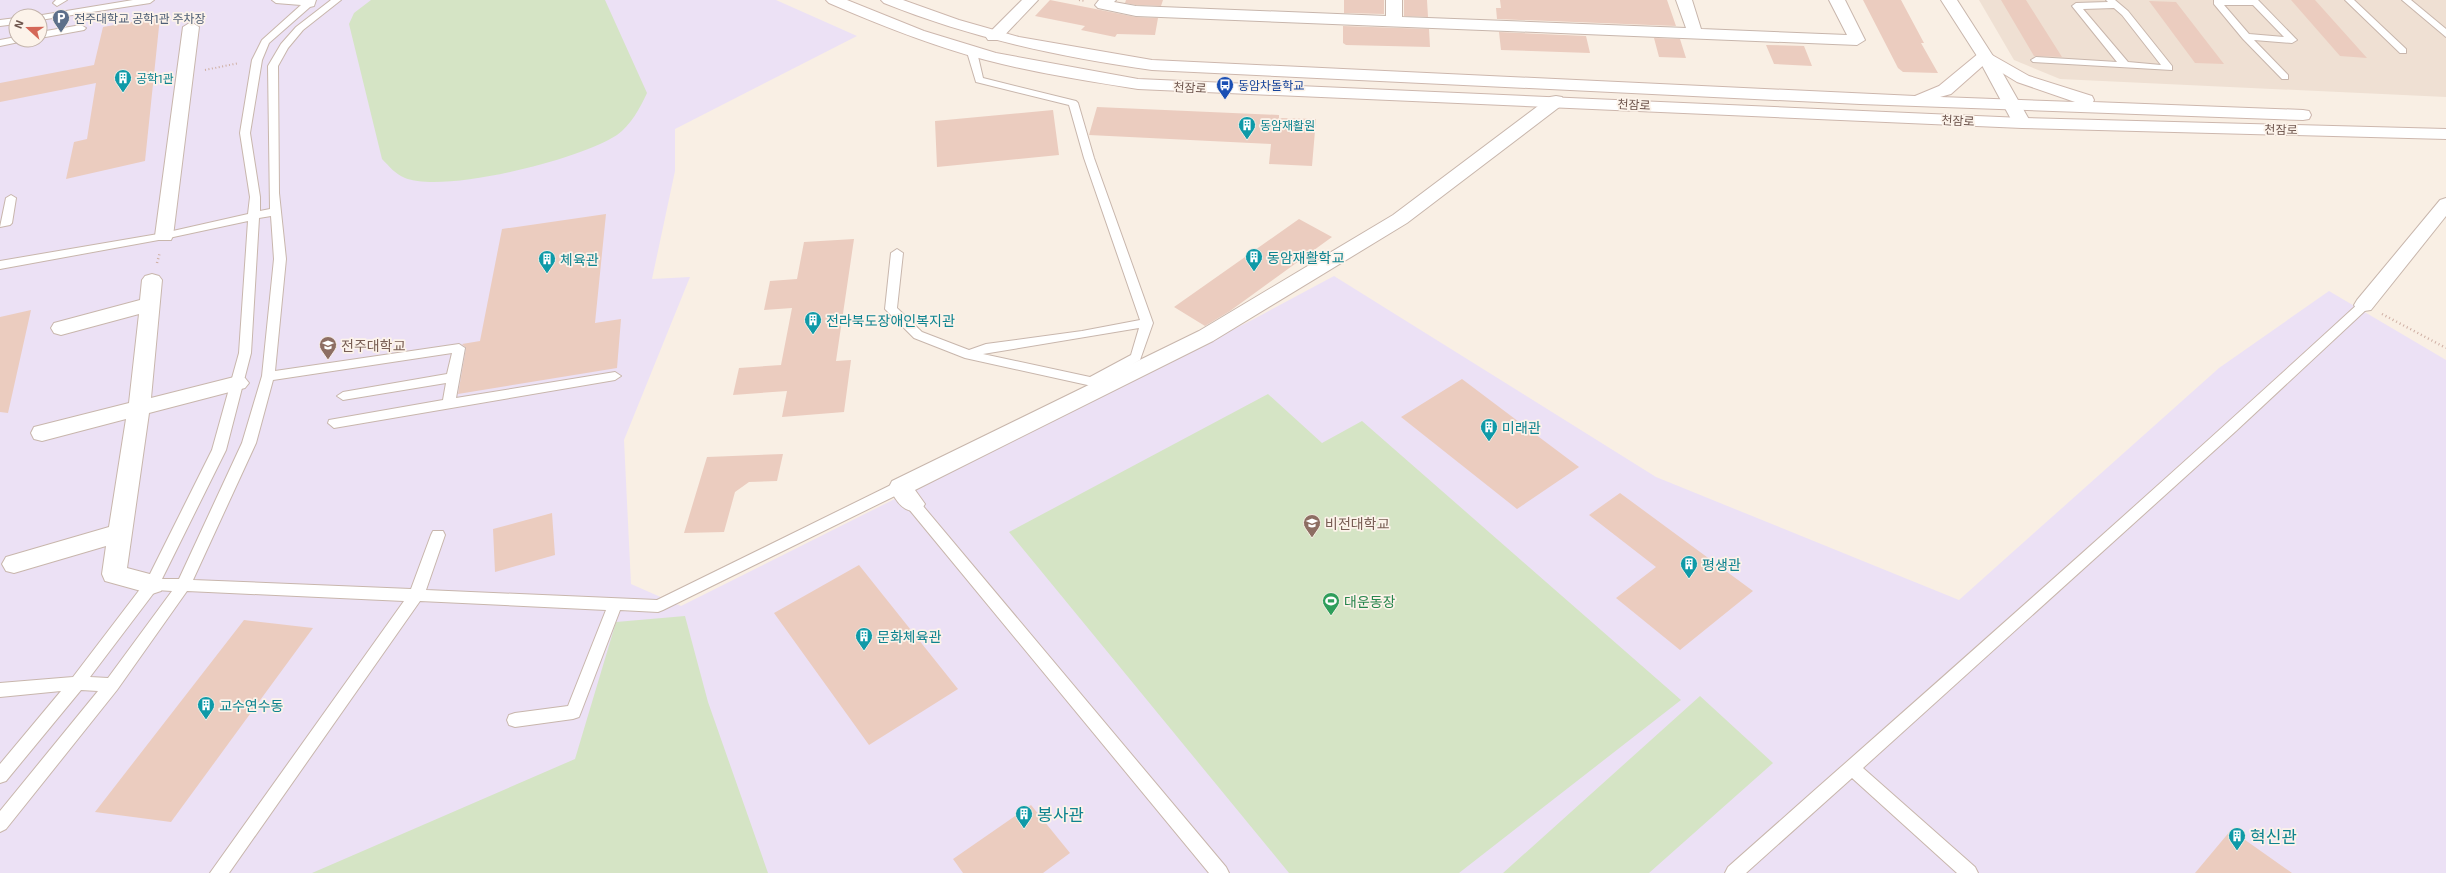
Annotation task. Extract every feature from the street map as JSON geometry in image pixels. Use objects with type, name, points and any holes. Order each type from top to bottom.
[{"type":"street","name":"천잠로","points":[[834,0],[890,23],[972,52],[1058,71],[1138,84],[2022,122],[2446,134]]},
{"type":"street","name":"천잠로","points":[[889,0],[940,21],[994,37],[1095,57],[1193,68],[2012,105],[2446,121]]},
{"type":"street","points":[[994,37],[1030,0]]},
{"type":"street","points":[[1108,0],[1104,5],[1136,11],[1394,20],[1857,40],[1837,0]]},
{"type":"street","points":[[1394,0],[1394,20]]},
{"type":"street","points":[[1684,0],[1695,33]]},
{"type":"street","points":[[1949,0],[1985,56],[2022,122]]},
{"type":"street","points":[[164,236],[191,27]]},
{"type":"street","points":[[1913,100],[1946,90],[1985,56]]},
{"type":"street","points":[[1985,56],[2023,79],[2114,108]]},
{"type":"street","points":[[907,495],[1103,381],[1206,336],[1400,219],[1556,101]]},
{"type":"street","points":[[2364,305],[2446,204]]},
{"type":"street","points":[[152,280],[139,408],[114,574],[152,584]]},
{"type":"street","points":[[61,328],[150,304]]},
{"type":"street","points":[[42,433],[238,383]]},
{"type":"street","points":[[14,564],[120,533]]},
{"type":"lane","points":[[48,16],[150,0]]},
{"type":"lane","points":[[276,0],[334,2]]},
{"type":"lane","points":[[2349,0],[2403,51]]},
{"type":"lane","points":[[2406,0],[2446,34]]},
{"type":"lane","points":[[2246,37],[2292,40],[2253,1],[2217,2],[2246,37],[2286,77]]},
{"type":"lane","points":[[0,776],[77,683],[152,584],[219,450],[245,353],[255,197],[245,133],[257,60],[265,42],[310,2]]},
{"type":"lane","points":[[0,824],[112,684],[184,585],[249,443],[268,376],[280,259],[276,211],[273,66],[284,46],[334,2]]},
{"type":"lane","points":[[2036,60],[2168,68],[2125,13],[2112,3],[2076,6],[2125,65]]},
{"type":"lane","points":[[48,34],[81,28]]},
{"type":"lane","points":[[897,253],[891,309],[918,335],[970,355],[1092,382],[1103,381],[1136,357],[1147,323],[1089,158],[1073,103],[979,80],[972,52]]},
{"type":"lane","points":[[0,224],[6,223],[11,198]]},
{"type":"lane","points":[[0,265],[164,236],[276,211]]},
{"type":"lane","points":[[1734,873],[2231,428],[2364,305]]},
{"type":"lane","points":[[970,355],[986,348],[1082,335],[1147,323]]},
{"type":"lane","points":[[268,376],[459,348],[449,404]]},
{"type":"lane","points":[[334,423],[615,376]]},
{"type":"lane","points":[[343,396],[453,377]]},
{"type":"lane","points":[[152,584],[417,594],[658,606],[907,495],[1220,873]]},
{"type":"lane","points":[[219,873],[417,594],[438,535]]},
{"type":"lane","points":[[515,720],[573,712],[615,604]]},
{"type":"lane","points":[[0,690],[77,683],[112,684]]},
{"type":"lane","points":[[1852,767],[1969,873]]},
{"type":"path","points":[[185,74],[257,60]]},
{"type":"path","points":[[152,280],[164,236]]},
{"type":"path","points":[[2364,305],[2446,348]]},
{"type":"shaded area","points":[[0,0],[776,0],[857,36],[675,129],[675,171],[652,279],[690,277],[624,440],[631,584],[681,606],[1252,320],[1334,276],[1656,477],[1959,600],[2219,368],[2329,291],[2446,360],[2446,873],[0,873]]},
{"type":"shaded area","points":[[1979,0],[2446,0],[2446,97],[2060,79],[2014,60]]},
{"type":"green space","points":[[371,0],[605,0],[647,93],[635,116],[622,131],[599,144],[574,154],[512,172],[480,178],[424,182],[405,178],[395,172],[382,159],[349,24],[354,13]]},
{"type":"green space","name":"대운동장","points":[[1268,394],[1322,443],[1362,421],[1681,700],[1459,873],[1289,873],[1009,532]]},
{"type":"green space","points":[[685,616],[708,702],[768,873],[312,873],[575,759],[616,622]]},
{"type":"green space","points":[[1700,696],[1773,763],[1649,873],[1503,873]]},
{"type":"building","points":[[1050,0],[1136,17],[1158,18],[1155,35],[1117,34],[1115,37],[1081,30],[1085,26],[1035,16]]},
{"type":"building","points":[[1126,0],[1163,0],[1161,6],[1136,5],[1125,3]]},
{"type":"building","points":[[1344,0],[1384,0],[1384,14],[1344,13]]},
{"type":"building","points":[[1404,0],[1427,0],[1428,17],[1404,16]]},
{"type":"building","points":[[1500,0],[1667,0],[1676,26],[1497,19],[1496,8],[1501,8]]},
{"type":"building","points":[[1863,0],[1901,0],[1924,43],[1921,43],[1938,73],[1903,72],[1898,68]]},
{"type":"building","points":[[2001,0],[2026,0],[2062,57],[2034,56]]},
{"type":"building","points":[[2291,0],[2315,0],[2367,58],[2340,56]]},
{"type":"building","points":[[2149,1],[2176,2],[2224,64],[2195,63]]},
{"type":"building","name":"공학1관","points":[[160,17],[145,161],[66,179],[74,142],[87,139],[96,83],[0,102],[0,83],[94,65],[103,27]]},
{"type":"building","points":[[1343,26],[1429,29],[1430,47],[1346,45],[1343,43]]},
{"type":"building","points":[[1499,32],[1586,36],[1590,53],[1501,50]]},
{"type":"building","points":[[1654,38],[1680,39],[1686,58],[1659,57]]},
{"type":"building","points":[[1766,45],[1804,46],[1812,66],[1774,64]]},
{"type":"building","name":"동암재활원","points":[[1097,107],[1279,115],[1279,118],[1316,119],[1312,166],[1269,164],[1271,144],[1089,135]]},
{"type":"building","points":[[1053,110],[1059,155],[937,167],[935,121]]},
{"type":"building","name":"체육관","points":[[606,214],[595,323],[621,319],[617,368],[458,394],[466,348],[462,344],[480,341],[502,229]]},
{"type":"building","name":"동암재활학교","points":[[1299,219],[1332,237],[1230,311],[1205,326],[1174,307]]},
{"type":"building","name":"전라북도장애인복지관","points":[[854,239],[836,361],[851,360],[844,412],[782,417],[787,391],[733,395],[739,368],[781,365],[792,308],[764,310],[770,281],[797,279],[804,242]]},
{"type":"building","points":[[31,310],[8,413],[0,412],[0,317]]},
{"type":"building","name":"미래관","points":[[1462,379],[1579,467],[1517,509],[1401,417]]},
{"type":"building","points":[[783,454],[777,481],[749,482],[735,492],[724,532],[684,533],[707,457]]},
{"type":"building","name":"평생관","points":[[1620,493],[1753,591],[1680,650],[1616,598],[1656,567],[1589,515]]},
{"type":"building","points":[[552,513],[555,555],[495,572],[493,529]]},
{"type":"building","name":"문화체육관","points":[[859,565],[958,689],[869,745],[774,613]]},
{"type":"building","name":"교수연수동","points":[[244,620],[313,628],[171,822],[95,812]]},
{"type":"building","name":"봉사관","points":[[1031,805],[1070,853],[1043,873],[963,873],[953,859]]},
{"type":"building","name":"혁신관","points":[[2231,830],[2292,873],[2195,873]]},
{"type":"place","name":"전주대학교 공학1관 주차장","points":[[61,33]]},
{"type":"place","name":"공학1관","points":[[123,93]]},
{"type":"place","name":"동암차돌학교","points":[[1225,100]]},
{"type":"place","name":"동암재활원","points":[[1247,140]]},
{"type":"place","name":"동암재활학교","points":[[1254,272]]},
{"type":"place","name":"체육관","points":[[547,274]]},
{"type":"place","name":"전라북도장애인복지관","points":[[813,335]]},
{"type":"place","name":"전주대학교","points":[[328,360]]},
{"type":"place","name":"미래관","points":[[1489,442]]},
{"type":"place","name":"비전대학교","points":[[1312,538]]},
{"type":"place","name":"평생관","points":[[1689,579]]},
{"type":"place","name":"대운동장","points":[[1331,616]]},
{"type":"place","name":"문화체육관","points":[[864,651]]},
{"type":"place","name":"교수연수동","points":[[206,720]]},
{"type":"place","name":"봉사관","points":[[1024,829]]},
{"type":"place","name":"혁신관","points":[[2237,851]]}]
